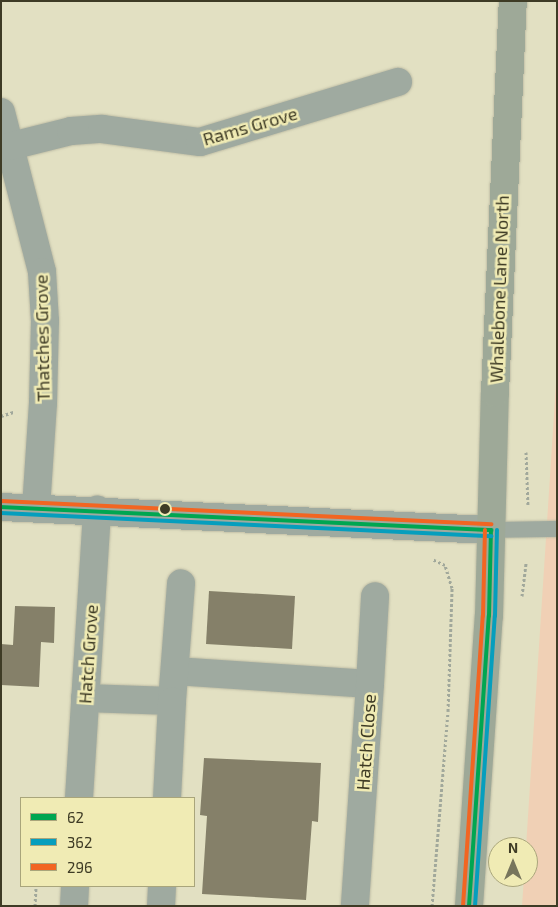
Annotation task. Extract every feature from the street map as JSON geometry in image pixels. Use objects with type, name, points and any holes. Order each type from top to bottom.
[{"type":"main road","name":"Whalebone Lane North","points":[[469,906],[489,616],[513,1]]},
{"type":"street","name":"Rams Grove","points":[[11,146],[71,130],[102,129],[200,142],[398,82]]},
{"type":"street","name":"Thatches Grove","points":[[1,112],[42,272],[44,385],[36,508]]},
{"type":"street","points":[[1,506],[491,530]]},
{"type":"street","name":"Hatch Grove","points":[[79,797],[97,510]]},
{"type":"street","points":[[167,797],[172,701],[182,583]]},
{"type":"street","points":[[370,684],[375,596]]},
{"type":"street","name":"Hatch Close","points":[[175,671],[370,684],[355,906]]},
{"type":"street","points":[[85,698],[172,701]]},
{"type":"street","points":[[74,906],[75,887]]},
{"type":"street","points":[[161,906],[162,887]]},
{"type":"lane","points":[[491,530],[557,530]]},
{"type":"path","points":[[526,448],[528,510]]},
{"type":"path","points":[[429,557],[445,565],[452,588],[448,711],[432,906]]},
{"type":"path","points":[[35,906],[36,887]]},
{"type":"shaded area","points":[[557,368],[557,906],[522,906],[523,887],[538,887],[538,837],[527,837]]},
{"type":"building","points":[[209,591],[295,596],[292,649],[206,644]]},
{"type":"building","points":[[15,606],[55,607],[54,643],[41,642],[39,687],[1,685],[1,644],[13,645]]},
{"type":"building","points":[[204,758],[321,763],[318,822],[312,821],[306,900],[202,894],[207,816],[200,815]]},
{"type":"transit line","name":"296","points":[[1,501],[491,524]]},
{"type":"transit line","name":"62","points":[[1,507],[491,530]]},
{"type":"transit line","name":"362","points":[[1,513],[491,536]]},
{"type":"transit line","name":"296","points":[[463,906],[483,616],[485,530]]},
{"type":"transit line","name":"62","points":[[469,906],[489,616],[491,530]]},
{"type":"transit line","name":"362","points":[[475,906],[495,616],[497,530]]}]
